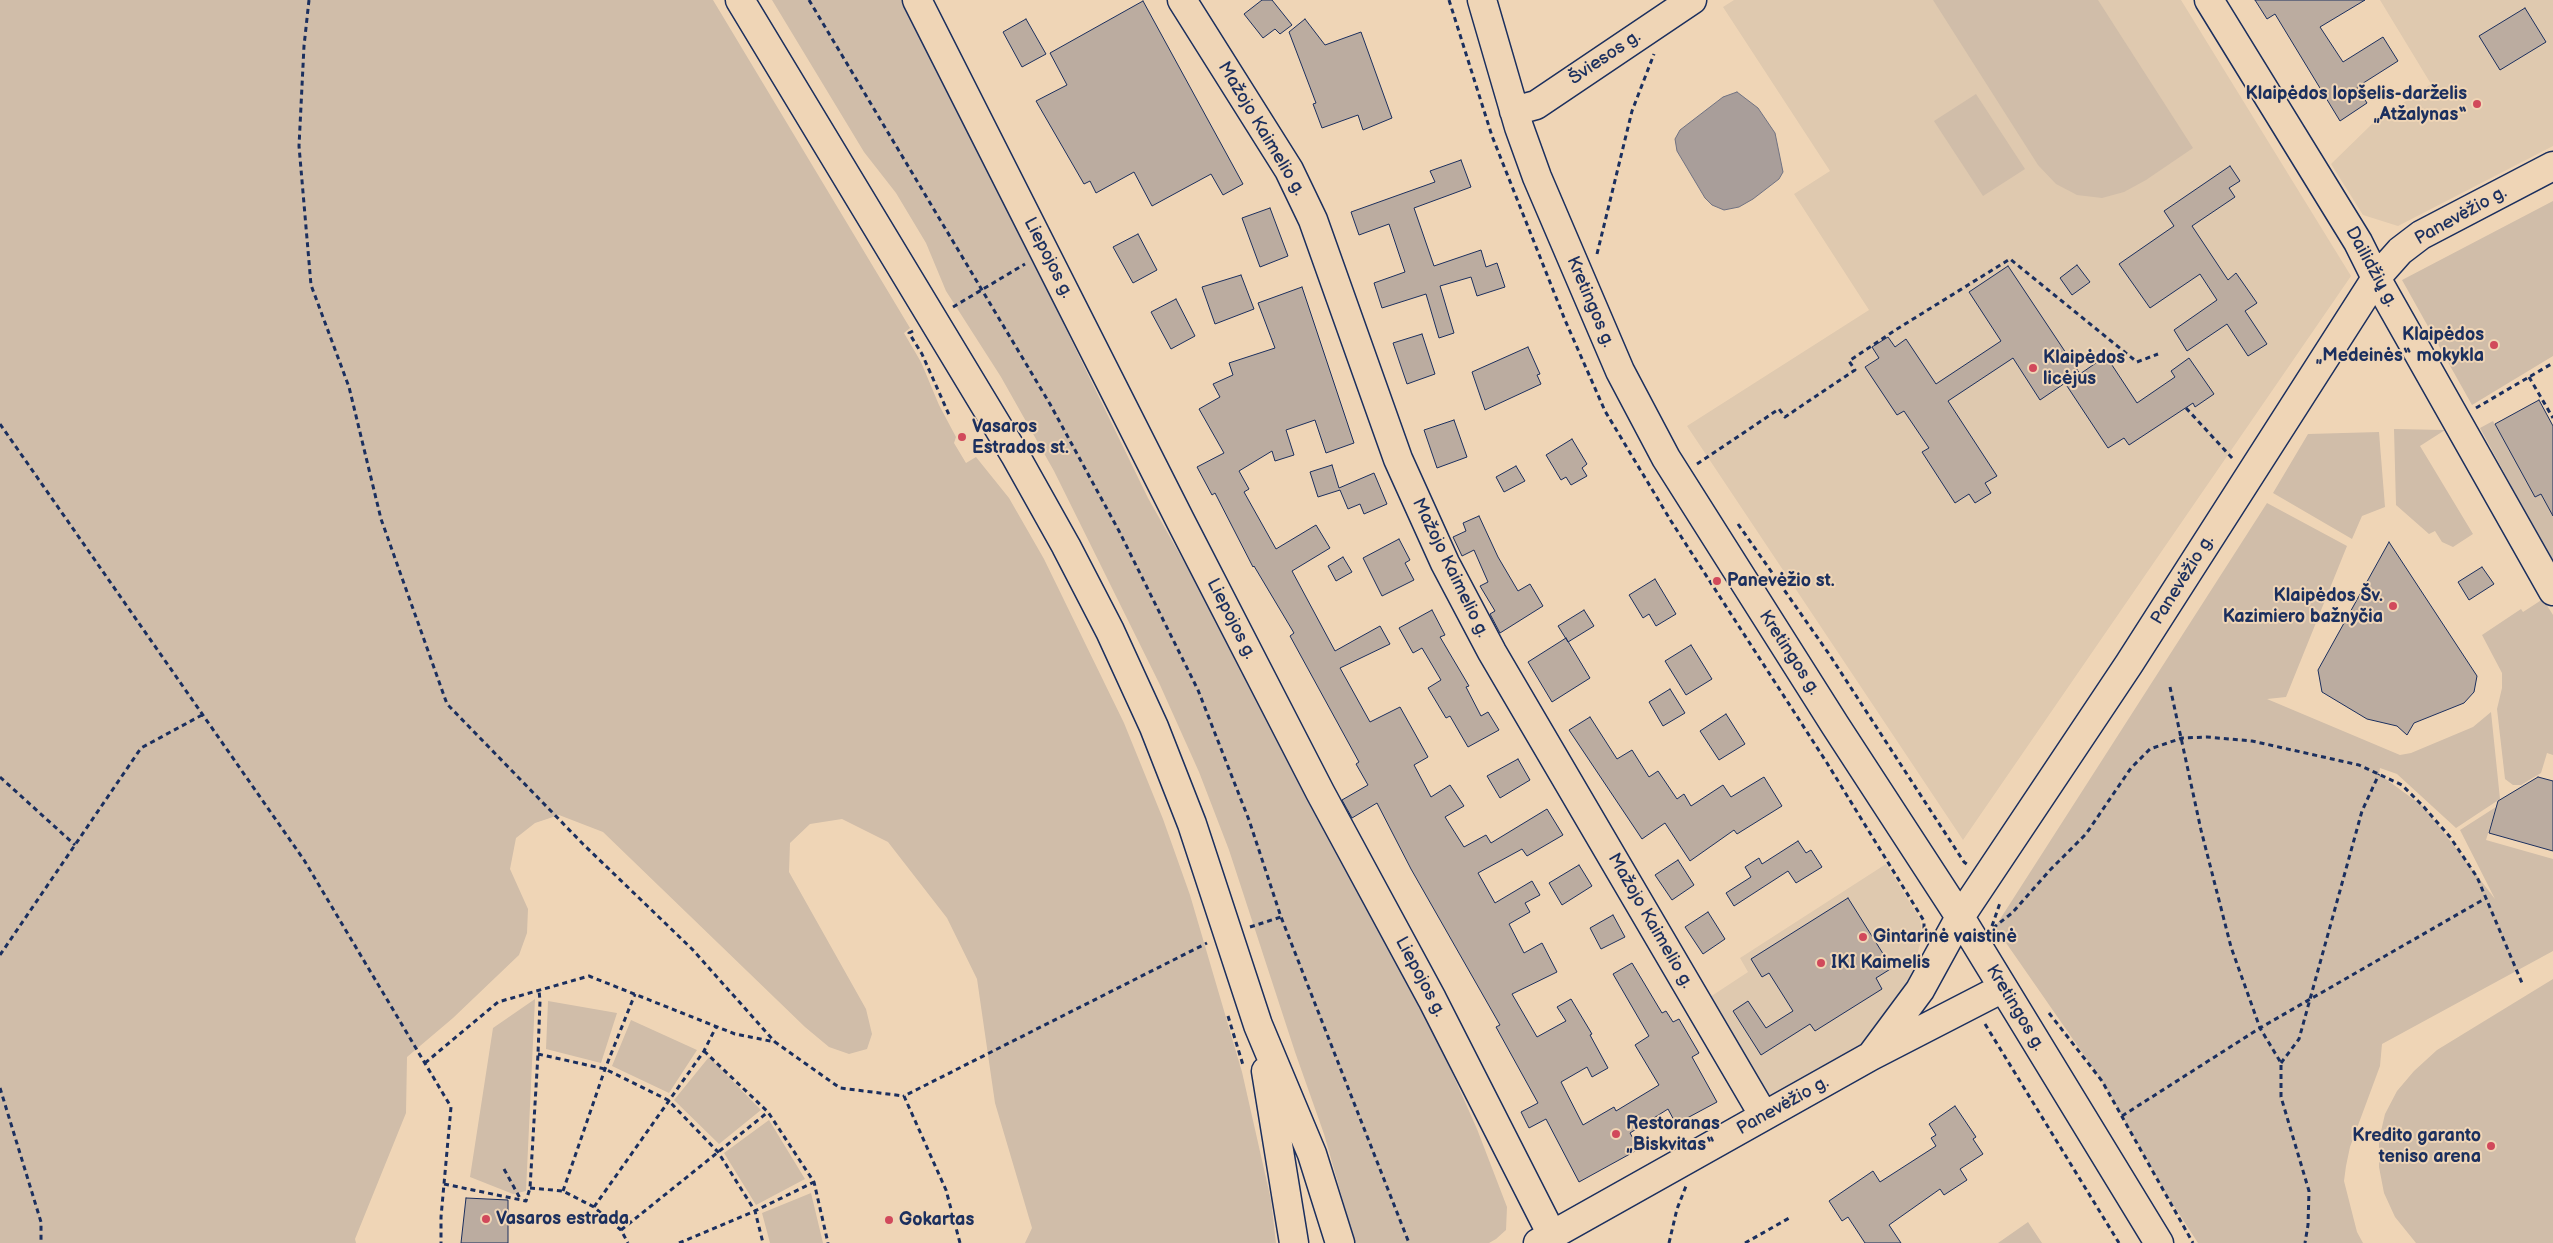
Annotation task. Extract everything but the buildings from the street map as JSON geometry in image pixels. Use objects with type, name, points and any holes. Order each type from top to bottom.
[{"type":"street","points":[[740,0],[1015,455],[1066,546],[1110,631],[1154,727],[1192,824],[1258,1025],[1312,1154],[1337,1233],[1293,1238],[1258,1025]]},
{"type":"street","name":"Liepojos g.","points":[[917,0],[1184,529],[1320,792],[1432,999],[1545,1239]]},
{"type":"street","name":"Mažojo Kaimelio g.","points":[[1182,0],[1289,170],[1313,220],[1398,459],[1445,563],[1492,652],[1764,1116]]},
{"type":"street","name":"Kretingos g.","points":[[1482,0],[1514,112],[1537,177],[1593,312],[1620,371],[1666,458],[1960,917],[2159,1243]]},
{"type":"street","name":"Šviesos g.","points":[[1514,112],[1536,104],[1692,0]]},
{"type":"street","name":"Dailidžių g.","points":[[2209,0],[2358,242],[2376,278],[2553,591]]},
{"type":"street","name":"Panevėžio g.","points":[[1871,1056],[1920,990],[1960,917],[2129,664],[2376,278],[2400,251],[2421,235],[2553,166]]},
{"type":"street","name":"Panevėžio g.","points":[[1545,1239],[1871,1056],[2003,988]]},
{"type":"path","points":[[310,0],[304,46],[299,146],[311,285],[349,387],[382,519],[447,704],[583,844],[692,949],[775,1042],[840,1088],[904,1096],[1169,960],[1227,935],[1281,917]]},
{"type":"path","points":[[809,0],[1050,404],[1119,531],[1198,690],[1249,820],[1281,917],[1409,1243]]},
{"type":"path","points":[[1596,258],[1632,111],[1656,50]]},
{"type":"path","points":[[1697,464],[1779,408],[1785,417],[1855,370],[1849,361],[2010,259],[2137,362],[2158,354]]},
{"type":"path","points":[[2456,420],[2553,363]]},
{"type":"path","points":[[2529,377],[2553,418]]},
{"type":"path","points":[[2186,408],[2249,476]]},
{"type":"path","points":[[0,424],[304,860],[451,1107],[441,1243]]},
{"type":"path","points":[[1693,458],[1702,472]]},
{"type":"path","points":[[1735,519],[1829,654],[1964,862],[2004,889],[1990,930],[1994,937]]},
{"type":"path","points":[[2170,687],[2201,830],[2230,947],[2260,1028],[2281,1063],[2281,1096],[2309,1191],[2308,1225],[2305,1243]]},
{"type":"path","points":[[0,955],[141,748],[202,715]]},
{"type":"path","points":[[1990,930],[2012,913],[2050,870],[2086,834],[2131,768],[2150,749],[2182,738],[2207,736],[2278,745],[2360,765],[2402,785],[2424,807],[2477,877],[2522,983]]},
{"type":"path","points":[[2281,1063],[2299,1039],[2362,811],[2379,774]]},
{"type":"path","points":[[0,777],[75,845]]},
{"type":"path","points":[[2122,1116],[2260,1028],[2486,898]]},
{"type":"path","points":[[425,1063],[498,1002],[589,976],[735,1034],[775,1042]]},
{"type":"path","points":[[444,1184],[526,1201],[530,1188],[538,1054],[539,990]]},
{"type":"path","points":[[563,1191],[605,1069],[635,994]]},
{"type":"path","points":[[1972,1004],[2119,1243]]},
{"type":"path","points":[[2047,1011],[2102,1081],[2193,1243]]},
{"type":"path","points":[[594,1207],[704,1051],[716,1027]]},
{"type":"path","points":[[704,1051],[768,1112],[814,1182],[828,1243]]},
{"type":"path","points":[[538,1054],[605,1069],[668,1100],[718,1152],[755,1211],[763,1243]]},
{"type":"path","points":[[0,1088],[41,1222],[41,1243]]},
{"type":"path","points":[[904,1096],[946,1190],[960,1243]]},
{"type":"path","points":[[621,1230],[768,1112]]},
{"type":"path","points":[[504,1169],[522,1200]]},
{"type":"path","points":[[679,1243],[755,1211],[814,1182]]},
{"type":"path","points":[[1669,1243],[1677,1209],[1687,1185]]},
{"type":"path","points":[[530,1188],[563,1191],[594,1207],[621,1230],[628,1243]]},
{"type":"path","points":[[1745,1243],[1791,1217]]},
{"type":"shaded area","points":[[0,0],[713,0],[910,328],[904,333],[921,362],[939,405],[956,437],[954,443],[966,463],[976,457],[1009,498],[1044,559],[1124,723],[1163,819],[1190,895],[1242,1072],[1271,1200],[1276,1243],[1025,1243],[1032,1228],[995,1103],[977,979],[947,918],[888,842],[842,819],[810,824],[790,843],[789,872],[866,1009],[872,1034],[867,1049],[849,1054],[829,1047],[805,1027],[603,832],[559,815],[535,823],[516,838],[510,869],[528,909],[527,933],[519,955],[453,1018],[407,1057],[406,1113],[355,1239],[356,1243],[0,1243]]},
{"type":"shaded area","points":[[772,0],[906,0],[1148,498],[1201,592],[1263,714],[1315,802],[1431,1025],[1477,1129],[1507,1207],[1506,1230],[1496,1239],[1489,1243],[1355,1243],[1324,1134],[1229,850],[1199,772],[1160,685],[1054,471],[1001,377],[946,291],[926,243],[896,193],[864,152]]},
{"type":"shaded area","name":"Klaipėdos licėjus","points":[[1734,0],[2181,0],[2351,276],[1963,840],[1687,426],[1869,310],[1794,194],[1830,171],[1723,7]]},
{"type":"shaded area","points":[[1933,0],[2098,0],[2193,148],[2146,180],[2124,192],[2102,198],[2077,195],[2056,184],[2038,165]]},
{"type":"shaded area","name":"Klaipėdos lopšelis-darželis „Atžalynas“","points":[[2380,0],[2553,0],[2553,146],[2398,226],[2363,215],[2331,164],[2372,124],[2431,84]]},
{"type":"shaded area","points":[[1737,92],[1758,108],[1775,133],[1783,172],[1779,179],[1753,199],[1739,207],[1724,210],[1712,205],[1705,198],[1677,151],[1675,139],[1680,130],[1723,97]]},
{"type":"shaded area","points":[[1976,94],[2025,169],[1983,196],[1934,121]]},
{"type":"shaded area","name":"Klaipėdos „Medeinės“ mokykla","points":[[2553,201],[2553,356],[2472,405],[2402,280]]},
{"type":"shaded area","points":[[2493,421],[2535,496],[2541,494],[2553,516],[2553,563],[2480,428]]},
{"type":"shaded area","points":[[2394,429],[2445,430],[2420,446],[2473,534],[2453,547],[2442,542],[2435,531],[2429,534],[2396,505]]},
{"type":"shaded area","points":[[2379,432],[2385,507],[2362,516],[2352,539],[2273,493],[2308,434]]},
{"type":"shaded area","points":[[2267,503],[2347,546],[2286,697],[2267,699],[2400,755],[2411,753],[2473,727],[2491,712],[2500,799],[2456,828],[2397,774],[2380,768],[2379,774],[2424,807],[2495,899],[2460,830],[2496,807],[2486,840],[2553,859],[2553,951],[2382,1044],[2380,1066],[2350,1147],[2344,1181],[2357,1232],[2363,1243],[2198,1243],[2165,1192],[2102,1081],[1995,927]]},
{"type":"shaded area","points":[[2543,599],[2553,615],[2553,755],[2547,753],[2541,773],[2521,785],[2513,785],[2505,779],[2497,709],[2502,688],[2502,673],[2482,635],[2521,609],[2523,612]]},
{"type":"shaded area","points":[[1886,864],[1920,919],[1922,936],[1911,979],[1876,1033],[1826,1070],[1769,1101],[1707,999],[1748,972],[1740,958]]},
{"type":"shaded area","points":[[2553,979],[2553,1243],[2416,1243],[2395,1217],[2384,1193],[2379,1167],[2379,1140],[2385,1114],[2397,1091],[2414,1071],[2437,1050]]},
{"type":"shaded area","points":[[535,999],[526,1191],[513,1194],[470,1177],[493,1028]]},
{"type":"shaded area","points":[[548,1001],[617,1013],[601,1063],[546,1049]]},
{"type":"shaded area","points":[[631,1020],[697,1050],[669,1093],[612,1066]]},
{"type":"shaded area","points":[[709,1057],[761,1110],[719,1144],[674,1100]]},
{"type":"shaded area","points":[[769,1120],[805,1179],[756,1205],[724,1153]]},
{"type":"shaded area","points":[[811,1193],[823,1243],[770,1243],[762,1213]]},
{"type":"shaded area","points":[[2028,1222],[2042,1243],[1998,1243]]},
{"type":"place","name":"Klaipėdos lopšelis-darželis „Atžalynas“","points":[[2477,104]]},
{"type":"place","name":"Klaipėdos „Medeinės“ mokykla","points":[[2494,345]]},
{"type":"place","name":"Klaipėdos licėjus","points":[[2033,368]]},
{"type":"place","name":"Vasaros Estrados st.","points":[[962,437]]},
{"type":"place","name":"Panevėžio st.","points":[[1717,581]]},
{"type":"place","name":"Klaipėdos Šv. Kazimiero bažnyčia","points":[[2393,606]]},
{"type":"place","name":"Gintarinė vaistinė","points":[[1863,937]]},
{"type":"place","name":"IKI Kaimelis","points":[[1821,963]]},
{"type":"place","name":"Restoranas „Biskvitas“","points":[[1616,1134]]},
{"type":"place","name":"Kredito garanto teniso arena","points":[[2491,1146]]},
{"type":"place","name":"Vasaros estrada","points":[[486,1219]]},
{"type":"place","name":"Gokartas","points":[[889,1220]]}]
